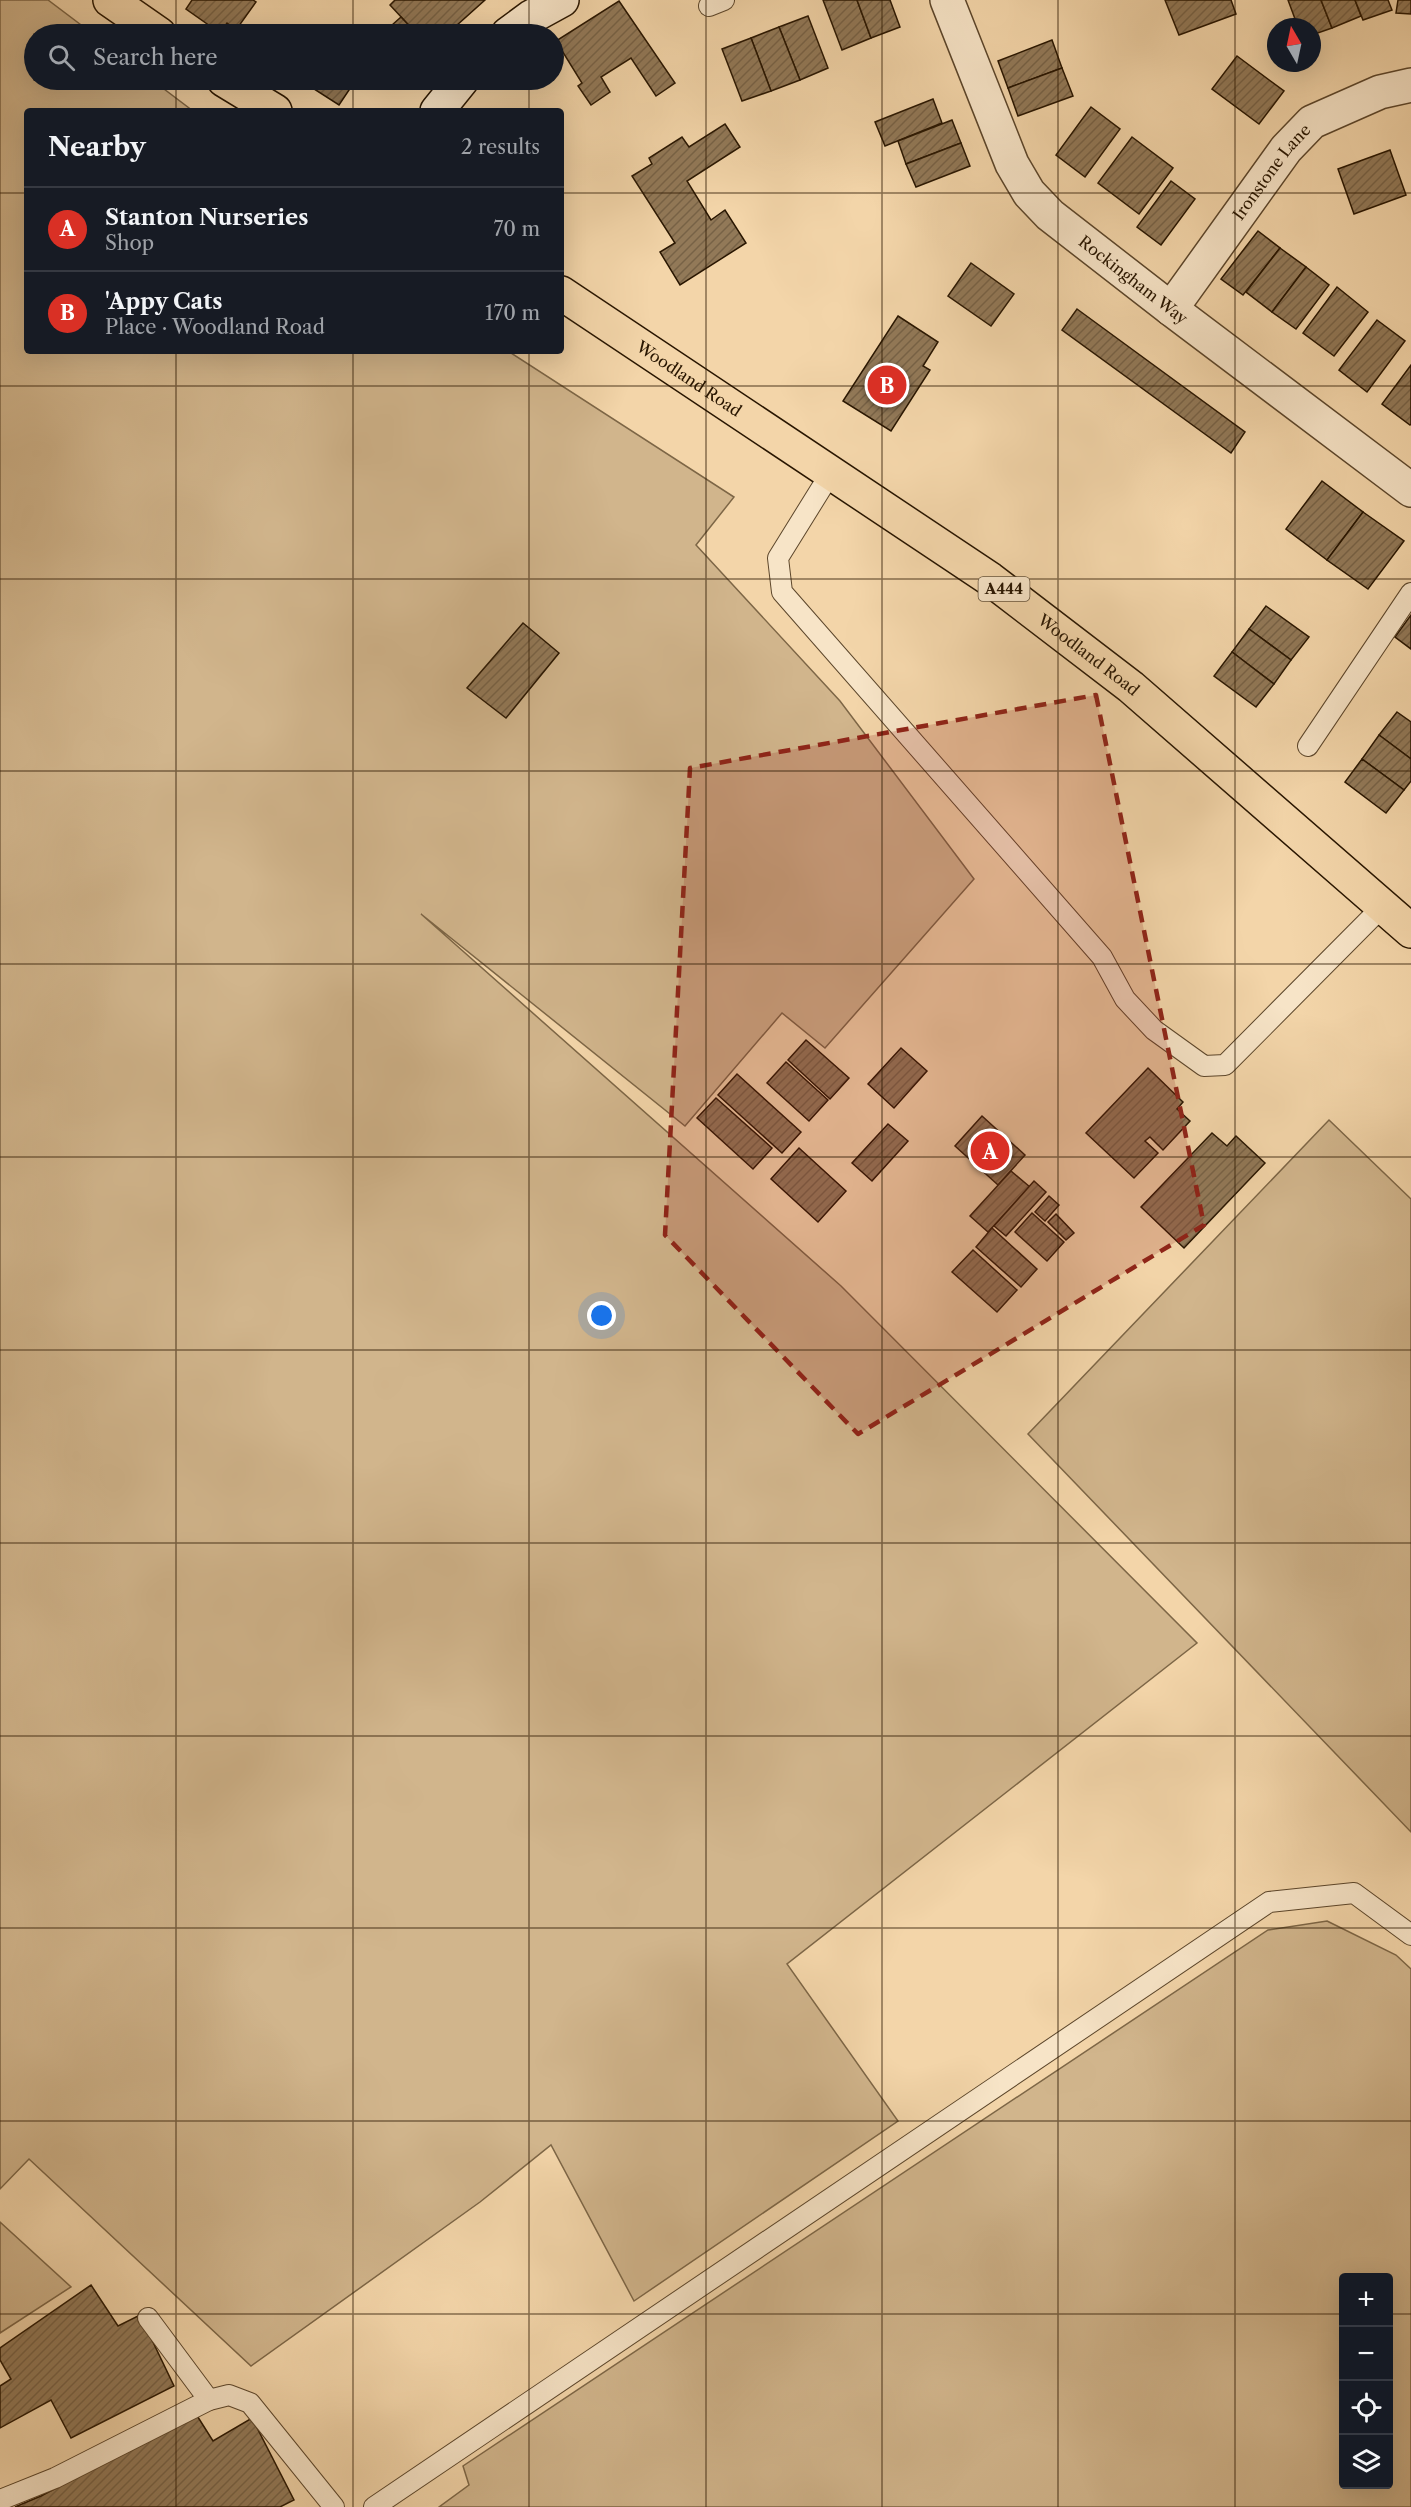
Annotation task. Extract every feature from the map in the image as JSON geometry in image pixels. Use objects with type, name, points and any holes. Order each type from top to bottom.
[{"type":"highway","points":[[110,0],[145,24]]},
{"type":"highway","points":[[240,90],[270,108]]},
{"type":"highway","name":"Woodland Road","points":[[564,295],[832,471],[990,579],[1131,687],[1411,931]]},
{"type":"street","points":[[522,24],[562,0]]},
{"type":"street","name":"Rockingham Way","points":[[947,0],[1012,164],[1029,193],[1050,215],[1170,309],[1411,490]]},
{"type":"street","name":"Ironstone Lane","points":[[1170,309],[1286,149],[1312,122],[1380,92],[1411,85]]},
{"type":"street","points":[[439,108],[454,90]]},
{"type":"lane","points":[[832,471],[778,558],[783,592],[1102,957],[1125,999],[1154,1030],[1204,1066],[1225,1065],[1382,907]]},
{"type":"lane","points":[[1308,746],[1411,593]]},
{"type":"lane","points":[[374,2507],[1269,1902],[1354,1893],[1411,1935]]},
{"type":"lane","points":[[148,2318],[209,2400]]},
{"type":"lane","points":[[0,2500],[55,2478],[209,2400],[229,2395],[250,2403],[334,2507]]},
{"type":"highlighted area","points":[[1096,695],[1204,1225],[858,1434],[665,1235],[690,768]]},
{"type":"shaded area","points":[[0,0],[48,0],[80,24],[24,24],[24,90],[165,90],[189,108],[24,108],[24,354],[513,354],[734,497],[696,545],[840,701],[974,879],[825,1048],[782,1013],[685,1126],[421,914],[841,1286],[1197,1643],[787,1964],[898,2121],[634,2301],[551,2145],[480,2202],[251,2366],[29,2159],[0,2189]]},
{"type":"shaded area","points":[[1329,1120],[1411,1199],[1411,1832],[1028,1434]]},
{"type":"shaded area","points":[[1327,1921],[1396,1955],[1411,1969],[1411,2507],[439,2507],[469,2485],[463,2466],[1268,1930]]},
{"type":"shaded area","points":[[0,2222],[71,2287],[0,2333]]},
{"type":"building","points":[[192,0],[253,0],[256,2],[240,24],[207,24],[186,9]]},
{"type":"building","points":[[395,0],[485,0],[458,24],[408,24],[390,5]]},
{"type":"building","points":[[823,0],[857,0],[871,38],[842,50]]},
{"type":"building","points":[[857,0],[890,0],[900,27],[871,38]]},
{"type":"building","points":[[1165,0],[1231,0],[1236,14],[1179,35]]},
{"type":"building","points":[[1288,0],[1321,0],[1332,28],[1321,32],[1321,18],[1295,18]]},
{"type":"building","points":[[1321,0],[1355,0],[1361,16],[1332,28]]},
{"type":"building","points":[[1355,0],[1388,0],[1392,10],[1363,20]]},
{"type":"building","points":[[1398,0],[1411,0],[1411,14],[1396,13]]},
{"type":"building","points":[[619,1],[675,83],[656,96],[631,58],[601,77],[610,92],[591,105],[578,86],[582,83],[564,54],[564,36]]},
{"type":"building","points":[[808,16],[828,68],[800,80],[779,27]]},
{"type":"building","points":[[401,17],[408,24],[393,24]]},
{"type":"building","points":[[779,27],[800,80],[771,91],[751,38]]},
{"type":"building","points":[[751,38],[771,91],[742,101],[722,49]]},
{"type":"building","points":[[1052,40],[1062,68],[1008,88],[998,61]]},
{"type":"building","points":[[1237,56],[1284,91],[1259,124],[1212,89]]},
{"type":"building","points":[[1062,68],[1073,96],[1018,116],[1008,88]]},
{"type":"building","points":[[316,90],[349,90],[339,105]]},
{"type":"building","points":[[933,99],[942,123],[885,146],[875,122]]},
{"type":"building","points":[[1091,107],[1120,129],[1085,177],[1056,155]]},
{"type":"building","points":[[952,120],[961,143],[906,164],[898,141]]},
{"type":"building","points":[[725,124],[740,147],[687,181],[711,220],[725,210],[746,243],[680,285],[660,252],[675,243],[632,176],[652,164],[649,158],[682,137],[689,147]]},
{"type":"building","points":[[1132,137],[1173,168],[1139,214],[1098,183]]},
{"type":"building","points":[[961,143],[970,166],[916,187],[906,164]]},
{"type":"building","points":[[1390,150],[1406,195],[1354,214],[1338,169]]},
{"type":"building","points":[[1171,181],[1195,199],[1161,245],[1137,227]]},
{"type":"building","points":[[1258,231],[1280,248],[1243,295],[1221,279]]},
{"type":"building","points":[[1280,248],[1306,267],[1272,312],[1246,292]]},
{"type":"building","points":[[971,263],[1014,294],[991,326],[948,296]]},
{"type":"building","points":[[1306,267],[1329,285],[1296,329],[1272,312]]},
{"type":"building","points":[[1337,287],[1368,312],[1334,356],[1303,333]]},
{"type":"building","points":[[1077,309],[1245,432],[1231,453],[1062,330]]},
{"type":"building","points":[[898,316],[938,342],[923,366],[930,370],[891,431],[843,401]]},
{"type":"building","points":[[1377,320],[1405,341],[1367,392],[1339,370]]},
{"type":"building","points":[[1411,365],[1411,424],[1410,425],[1382,404]]},
{"type":"building","points":[[1322,481],[1363,512],[1327,560],[1286,529]]},
{"type":"building","points":[[1363,512],[1404,541],[1368,589],[1327,560]]},
{"type":"building","points":[[1266,606],[1309,637],[1291,660],[1249,629]]},
{"type":"building","points":[[1411,615],[1411,649],[1395,637]]},
{"type":"building","points":[[523,623],[559,653],[506,718],[467,688]]},
{"type":"building","points":[[1249,629],[1291,660],[1274,684],[1232,652]]},
{"type":"building","points":[[1232,652],[1274,684],[1256,707],[1214,676]]},
{"type":"building","points":[[1397,712],[1411,722],[1411,759],[1379,735]]},
{"type":"building","points":[[1379,735],[1411,759],[1411,781],[1404,790],[1362,759]]},
{"type":"building","points":[[1362,759],[1404,790],[1386,813],[1345,782]]},
{"type":"building","points":[[806,1040],[849,1078],[830,1099],[788,1060]]},
{"type":"building","points":[[901,1048],[927,1071],[894,1108],[868,1084]]},
{"type":"building","points":[[786,1062],[828,1100],[809,1121],[767,1083]]},
{"type":"building","points":[[1148,1068],[1183,1102],[1177,1109],[1190,1121],[1163,1150],[1150,1137],[1145,1141],[1158,1153],[1134,1178],[1086,1133]]},
{"type":"building","points":[[737,1074],[801,1132],[782,1153],[718,1095]]},
{"type":"building","points":[[716,1098],[772,1148],[753,1169],[697,1118]]},
{"type":"building","points":[[982,1116],[1025,1155],[998,1185],[955,1146]]},
{"type":"building","points":[[888,1124],[908,1141],[872,1181],[852,1163]]},
{"type":"building","points":[[1212,1133],[1227,1146],[1236,1136],[1265,1163],[1184,1248],[1141,1207]]},
{"type":"building","points":[[799,1148],[846,1191],[818,1222],[771,1179]]},
{"type":"building","points":[[1011,1171],[1030,1187],[988,1232],[970,1216]]},
{"type":"building","points":[[1034,1181],[1046,1192],[1006,1236],[994,1226]]},
{"type":"building","points":[[1049,1196],[1059,1205],[1045,1221],[1035,1212]]},
{"type":"building","points":[[1032,1213],[1064,1242],[1047,1261],[1015,1232]]},
{"type":"building","points":[[1056,1214],[1074,1233],[1066,1240],[1048,1222]]},
{"type":"building","points":[[992,1228],[1037,1269],[1021,1287],[976,1247]]},
{"type":"building","points":[[973,1250],[1017,1290],[997,1312],[952,1272]]},
{"type":"building","points":[[91,2285],[118,2326],[140,2315],[174,2386],[71,2438],[51,2400],[0,2428],[0,2386],[11,2379],[0,2360],[0,2348]]},
{"type":"building","points":[[196,2414],[213,2441],[252,2418],[294,2500],[280,2507],[15,2507],[41,2496]]},
{"type":"place","name":"'Appy Cats","points":[[887,385]]},
{"type":"place","name":"Stanton Nurseries","points":[[990,1151]]}]
